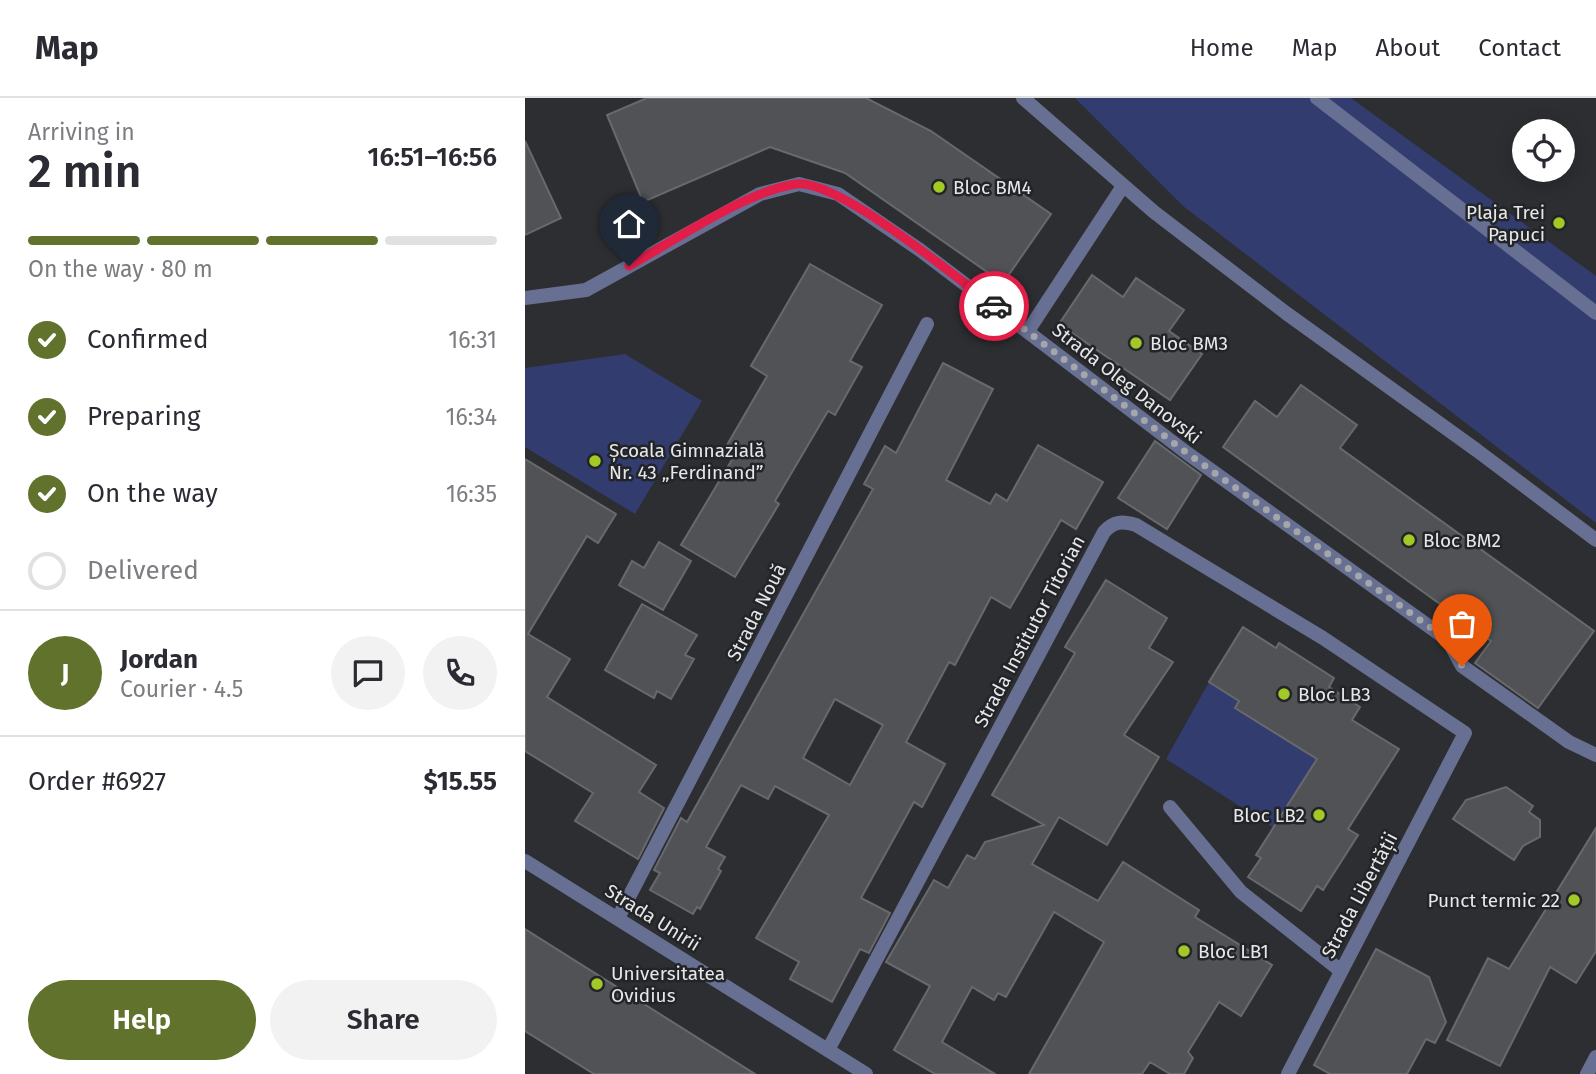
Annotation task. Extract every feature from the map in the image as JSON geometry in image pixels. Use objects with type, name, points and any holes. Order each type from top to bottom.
[{"type":"street","points":[[1023,98],[1123,186],[1286,313],[1596,540]]},
{"type":"street","points":[[1317,98],[1596,313]]},
{"type":"street","name":"Strada Oleg Danovski","points":[[525,298],[586,290],[760,194],[799,184],[838,194],[920,250],[1187,453],[1448,640],[1462,666],[1569,742],[1596,755]]},
{"type":"street","points":[[1028,331],[1123,186]]},
{"type":"street","name":"Strada Nouă","points":[[618,918],[927,324]]},
{"type":"street","name":"Strada Institutor Titorian","points":[[828,1050],[1104,532],[1111,524],[1123,521],[1159,539],[1323,638],[1465,733]]},
{"type":"street","name":"Strada Libertății","points":[[1288,1074],[1465,733]]},
{"type":"street","points":[[1170,807],[1241,892],[1341,971]]},
{"type":"street","name":"Strada Unirii","points":[[525,861],[866,1074]]},
{"type":"street","points":[[1587,1074],[1596,1057]]},
{"type":"shaded area","points":[[1075,98],[1351,98],[1596,276],[1596,523],[1183,206]]},
{"type":"shaded area","name":"Școala Gimnazială Nr. 43 „Ferdinand”","points":[[625,354],[702,401],[635,514],[525,447],[525,368]]},
{"type":"shaded area","points":[[1209,682],[1239,701],[1235,708],[1295,746],[1329,757],[1274,828],[1166,759]]},
{"type":"building","name":"Bloc BM4","points":[[647,98],[866,98],[931,131],[1051,214],[1003,283],[845,173],[770,147],[643,202],[607,115]]},
{"type":"building","points":[[525,141],[561,218],[525,235]]},
{"type":"building","points":[[810,264],[882,305],[850,361],[862,367],[835,415],[828,411],[775,501],[779,504],[735,577],[681,545],[733,458],[723,452],[767,376],[751,366]]},
{"type":"building","name":"Bloc BM3","points":[[1092,275],[1123,297],[1136,278],[1184,310],[1169,331],[1202,354],[1170,400],[1059,324]]},
{"type":"building","points":[[943,363],[993,389],[946,480],[990,504],[996,494],[1007,501],[1038,445],[1103,482],[1076,529],[1061,520],[1010,608],[991,597],[955,665],[949,662],[906,742],[945,764],[922,807],[914,802],[861,898],[890,913],[869,953],[860,949],[832,1002],[790,979],[799,962],[756,938],[829,815],[775,786],[768,799],[741,785],[706,847],[725,857],[718,869],[721,871],[700,909],[697,907],[693,914],[650,890],[660,873],[654,870],[681,818],[687,822],[873,489],[864,484],[885,446],[896,453]],"holes":[[[835,699],[883,725],[850,785],[803,758]]]},
{"type":"building","name":"Bloc BM2","points":[[1301,385],[1357,425],[1340,448],[1594,631],[1538,708],[1475,663],[1491,641],[1223,447],[1255,401],[1277,417]]},
{"type":"building","points":[[1155,441],[1201,475],[1167,529],[1118,498]]},
{"type":"building","points":[[525,459],[616,514],[598,543],[587,536],[528,634],[570,659],[547,697],[656,765],[639,792],[664,808],[638,859],[575,821],[593,793],[525,751]]},
{"type":"building","points":[[659,542],[691,561],[663,610],[619,585],[632,561],[644,568]]},
{"type":"building","points":[[1106,580],[1167,618],[1149,648],[1173,662],[1124,735],[1159,757],[1107,845],[1059,817],[1032,864],[1098,901],[1123,862],[1199,910],[1195,917],[1272,965],[1241,1016],[1219,1002],[1188,1052],[1193,1058],[1184,1074],[1170,1074],[1150,1062],[1142,1074],[1029,1074],[1104,942],[1054,912],[1006,997],[998,993],[994,1000],[972,987],[942,1042],[995,1074],[935,1074],[894,1050],[930,986],[886,962],[934,880],[948,888],[967,855],[975,859],[985,842],[1044,825],[992,795],[1075,653],[1065,647]]},
{"type":"building","points":[[642,604],[697,635],[685,655],[694,659],[671,699],[657,691],[654,698],[605,670]]},
{"type":"building","points":[[1243,627],[1276,648],[1279,643],[1334,678],[1329,687],[1360,707],[1352,720],[1399,749],[1348,829],[1358,835],[1323,890],[1317,886],[1301,911],[1248,877],[1261,858],[1256,855],[1317,759],[1235,708],[1239,701],[1209,682]]},
{"type":"building","points":[[1506,787],[1533,806],[1529,812],[1540,820],[1540,837],[1523,846],[1514,860],[1453,819],[1466,800]]},
{"type":"building","points":[[1596,828],[1596,951],[1576,983],[1550,967],[1500,1066],[1447,1040],[1488,958],[1509,969]]},
{"type":"building","points":[[525,929],[755,1074],[594,1074],[525,1031]]},
{"type":"building","points":[[1376,949],[1429,977],[1446,1022],[1435,1043],[1426,1039],[1407,1074],[1330,1074],[1314,1065]]},
{"type":"way so far","points":[[994,306],[1187,453],[1448,640],[1462,666]]},
{"type":"place","name":"Bloc BM4","points":[[939,187]]},
{"type":"place","name":"Plaja Trei Papuci","points":[[1559,223]]},
{"type":"place","name":"Bloc BM3","points":[[1136,343]]},
{"type":"place","name":"Școala Gimnazială Nr. 43 „Ferdinand”","points":[[595,461]]},
{"type":"place","name":"Bloc BM2","points":[[1409,540]]},
{"type":"place","name":"Bloc LB3","points":[[1284,694]]},
{"type":"place","name":"Bloc LB2","points":[[1319,815]]},
{"type":"place","name":"Punct termic 22","points":[[1574,900]]},
{"type":"place","name":"Bloc LB1","points":[[1184,951]]},
{"type":"place","name":"Universitatea Ovidius","points":[[597,984]]},
{"type":"route","points":[[629,266],[760,194],[799,184],[838,194],[920,250],[994,306]]}]
